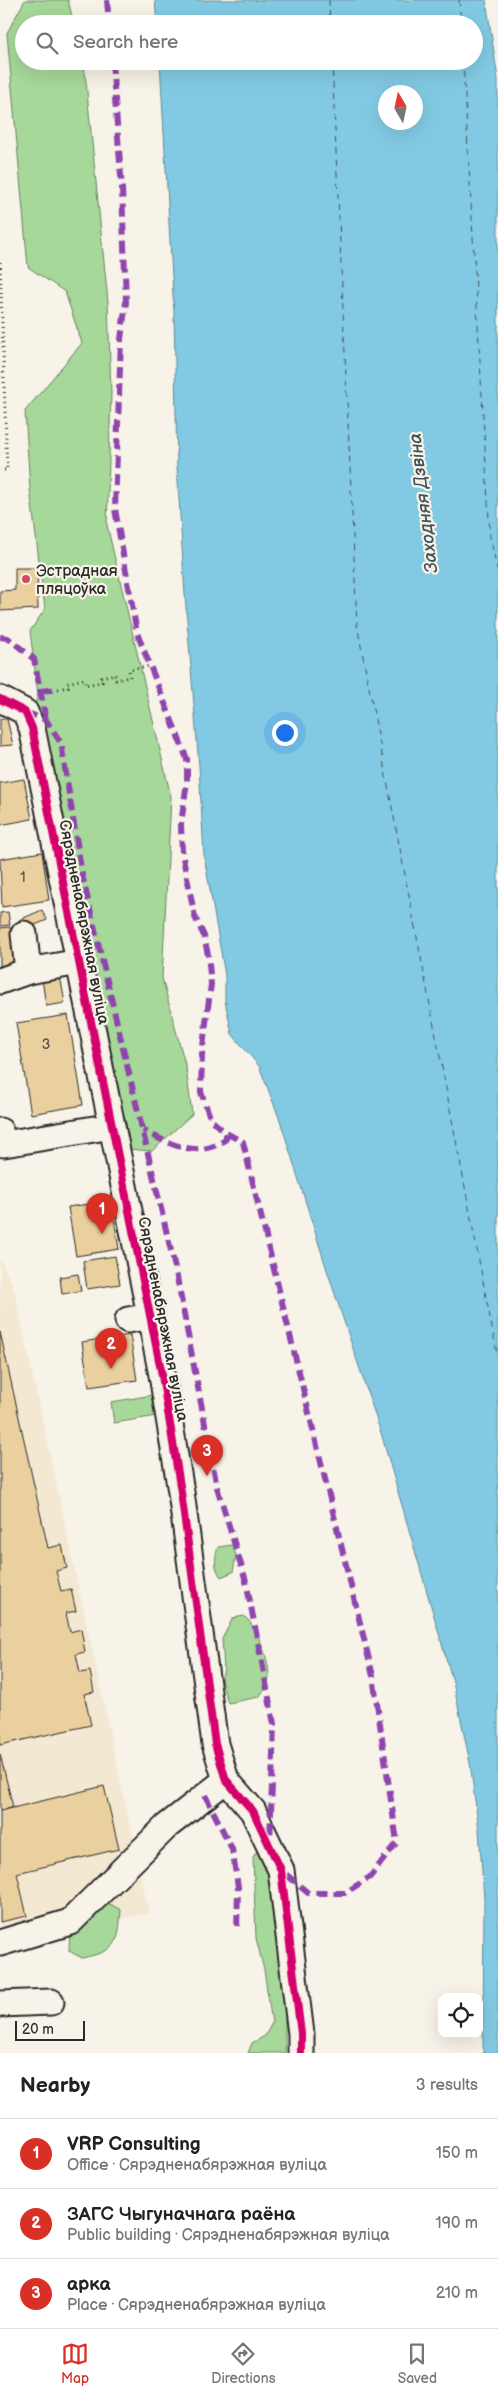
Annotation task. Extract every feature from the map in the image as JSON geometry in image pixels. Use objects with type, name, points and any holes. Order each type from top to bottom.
[{"type":"street","name":"Сярэдненабярэжная вуліца","points":[[0,699],[25,712],[32,728],[112,1126],[139,1318],[180,1492],[215,1744],[226,1780],[253,1811],[280,1870],[301,2034],[301,2053]]},
{"type":"street","points":[[24,934],[28,971]]},
{"type":"street","points":[[0,981],[28,971],[80,962]]},
{"type":"street","points":[[0,1131],[4,1144],[112,1126]]},
{"type":"street","points":[[0,1943],[70,1922],[167,1826],[226,1780]]},
{"type":"street","points":[[0,2004],[51,2002]]},
{"type":"path","points":[[0,262],[7,470],[0,470]]},
{"type":"path","points":[[58,690],[68,687],[67,683],[84,679],[86,685],[102,682],[101,677],[115,674],[116,680],[130,677],[129,670],[149,666]]},
{"type":"shaded area","points":[[0,1259],[14,1289],[149,1913],[0,1945]]},
{"type":"green space","points":[[25,0],[68,0],[72,15],[17,15]]},
{"type":"green space","points":[[15,18],[15,70],[85,70],[85,72],[108,302],[111,393],[107,525],[171,797],[162,978],[186,1068],[192,1114],[152,1151],[128,1149],[33,712],[38,694],[30,631],[45,609],[30,489],[25,411],[82,343],[65,292],[28,267],[7,33]]},
{"type":"green space","points":[[153,1395],[157,1416],[114,1423],[111,1402]]},
{"type":"green space","points":[[232,1545],[236,1555],[233,1572],[221,1577],[215,1563],[218,1547]]},
{"type":"green space","points":[[244,1616],[254,1628],[263,1647],[268,1667],[268,1683],[259,1697],[228,1703],[221,1680],[224,1669],[222,1639],[233,1618]]},
{"type":"green space","points":[[257,1851],[267,1856],[285,2004],[285,2053],[248,2053],[252,2043],[265,2036],[272,2023],[264,1970],[256,1938],[253,1857]]},
{"type":"green space","points":[[110,1904],[121,1910],[119,1932],[114,1944],[103,1952],[82,1958],[69,1951],[70,1928],[79,1920]]},
{"type":"water","name":"Заходняя Дзвіна","points":[[155,0],[486,0],[498,79],[498,2053],[483,2053],[484,1899],[479,1830],[470,1763],[453,1682],[381,1433],[280,1120],[259,1066],[232,1034],[225,1001],[225,975],[204,856],[177,467],[174,313],[160,70],[483,70],[483,15],[156,15]]},
{"type":"building","name":"Эстрадная пляцоўка","points":[[15,568],[37,568],[38,609],[0,611],[0,591],[15,590]]},
{"type":"building","points":[[0,719],[7,719],[13,745],[0,746]]},
{"type":"building","points":[[24,779],[32,819],[0,825],[0,783]]},
{"type":"building","points":[[42,852],[49,900],[2,907],[0,859]]},
{"type":"building","points":[[42,910],[47,920],[23,930],[19,920]]},
{"type":"building","points":[[8,912],[10,925],[0,926],[0,913]]},
{"type":"building","points":[[10,927],[14,965],[0,966],[0,928]]},
{"type":"building","points":[[60,976],[65,1003],[46,1006],[42,979]]},
{"type":"building","points":[[68,1015],[83,1105],[31,1114],[16,1023]]},
{"type":"building","points":[[111,1201],[119,1249],[76,1256],[68,1207]]},
{"type":"building","points":[[115,1256],[120,1284],[87,1289],[83,1261]]},
{"type":"building","points":[[78,1274],[81,1291],[62,1294],[60,1277]]},
{"type":"building","points":[[0,1332],[48,1548],[62,1545],[67,1568],[56,1571],[61,1591],[71,1589],[76,1611],[66,1613],[70,1632],[81,1629],[85,1652],[76,1654],[80,1673],[90,1671],[94,1692],[84,1694],[91,1725],[0,1745]]},
{"type":"building","points":[[130,1335],[137,1380],[89,1387],[82,1342]]},
{"type":"building","points":[[0,1754],[13,1807],[0,1811]]},
{"type":"building","points":[[104,1786],[119,1849],[17,1873],[27,1916],[0,1922],[0,1811]]},
{"type":"ferry route","points":[[329,0],[330,15]]},
{"type":"ferry route","points":[[459,0],[460,15]]},
{"type":"ferry route","points":[[332,70],[357,625],[498,1359]]},
{"type":"ferry route","points":[[464,70],[490,537],[498,573]]},
{"type":"marked path","points":[[107,0],[108,15]]},
{"type":"marked path","points":[[113,70],[122,188],[126,302],[121,339],[115,509],[137,633],[187,759],[187,782],[181,824],[182,853],[195,917],[204,936],[211,984],[202,1054],[201,1092],[211,1120],[226,1133],[226,1139],[206,1148],[184,1148],[173,1145],[143,1130]]},
{"type":"marked path","points":[[0,637],[8,638],[34,659],[46,720]]},
{"type":"marked path","points":[[41,691],[58,689]]},
{"type":"marked path","points":[[25,712],[46,720],[61,743],[82,875],[176,1272],[217,1487],[246,1581],[274,1724],[270,1842]]},
{"type":"marked path","points":[[226,1133],[243,1142],[373,1676],[397,1842],[370,1877],[345,1893],[308,1893],[281,1870]]},
{"type":"marked path","points":[[205,1795],[232,1849],[238,1887],[237,1932]]},
{"type":"cycle path","points":[[0,699],[25,712],[32,728],[162,1375],[181,1492],[215,1744],[226,1780],[253,1811],[281,1870],[301,2034],[301,2053]]},
{"type":"place","name":"Эстрадная пляцоўка","points":[[26,579]]},
{"type":"place","name":"VRP Consulting","points":[[102,1234]]},
{"type":"place","name":"ЗАГС Чыгуначнага раёна","points":[[111,1369]]},
{"type":"place","name":"арка","points":[[207,1476]]}]
